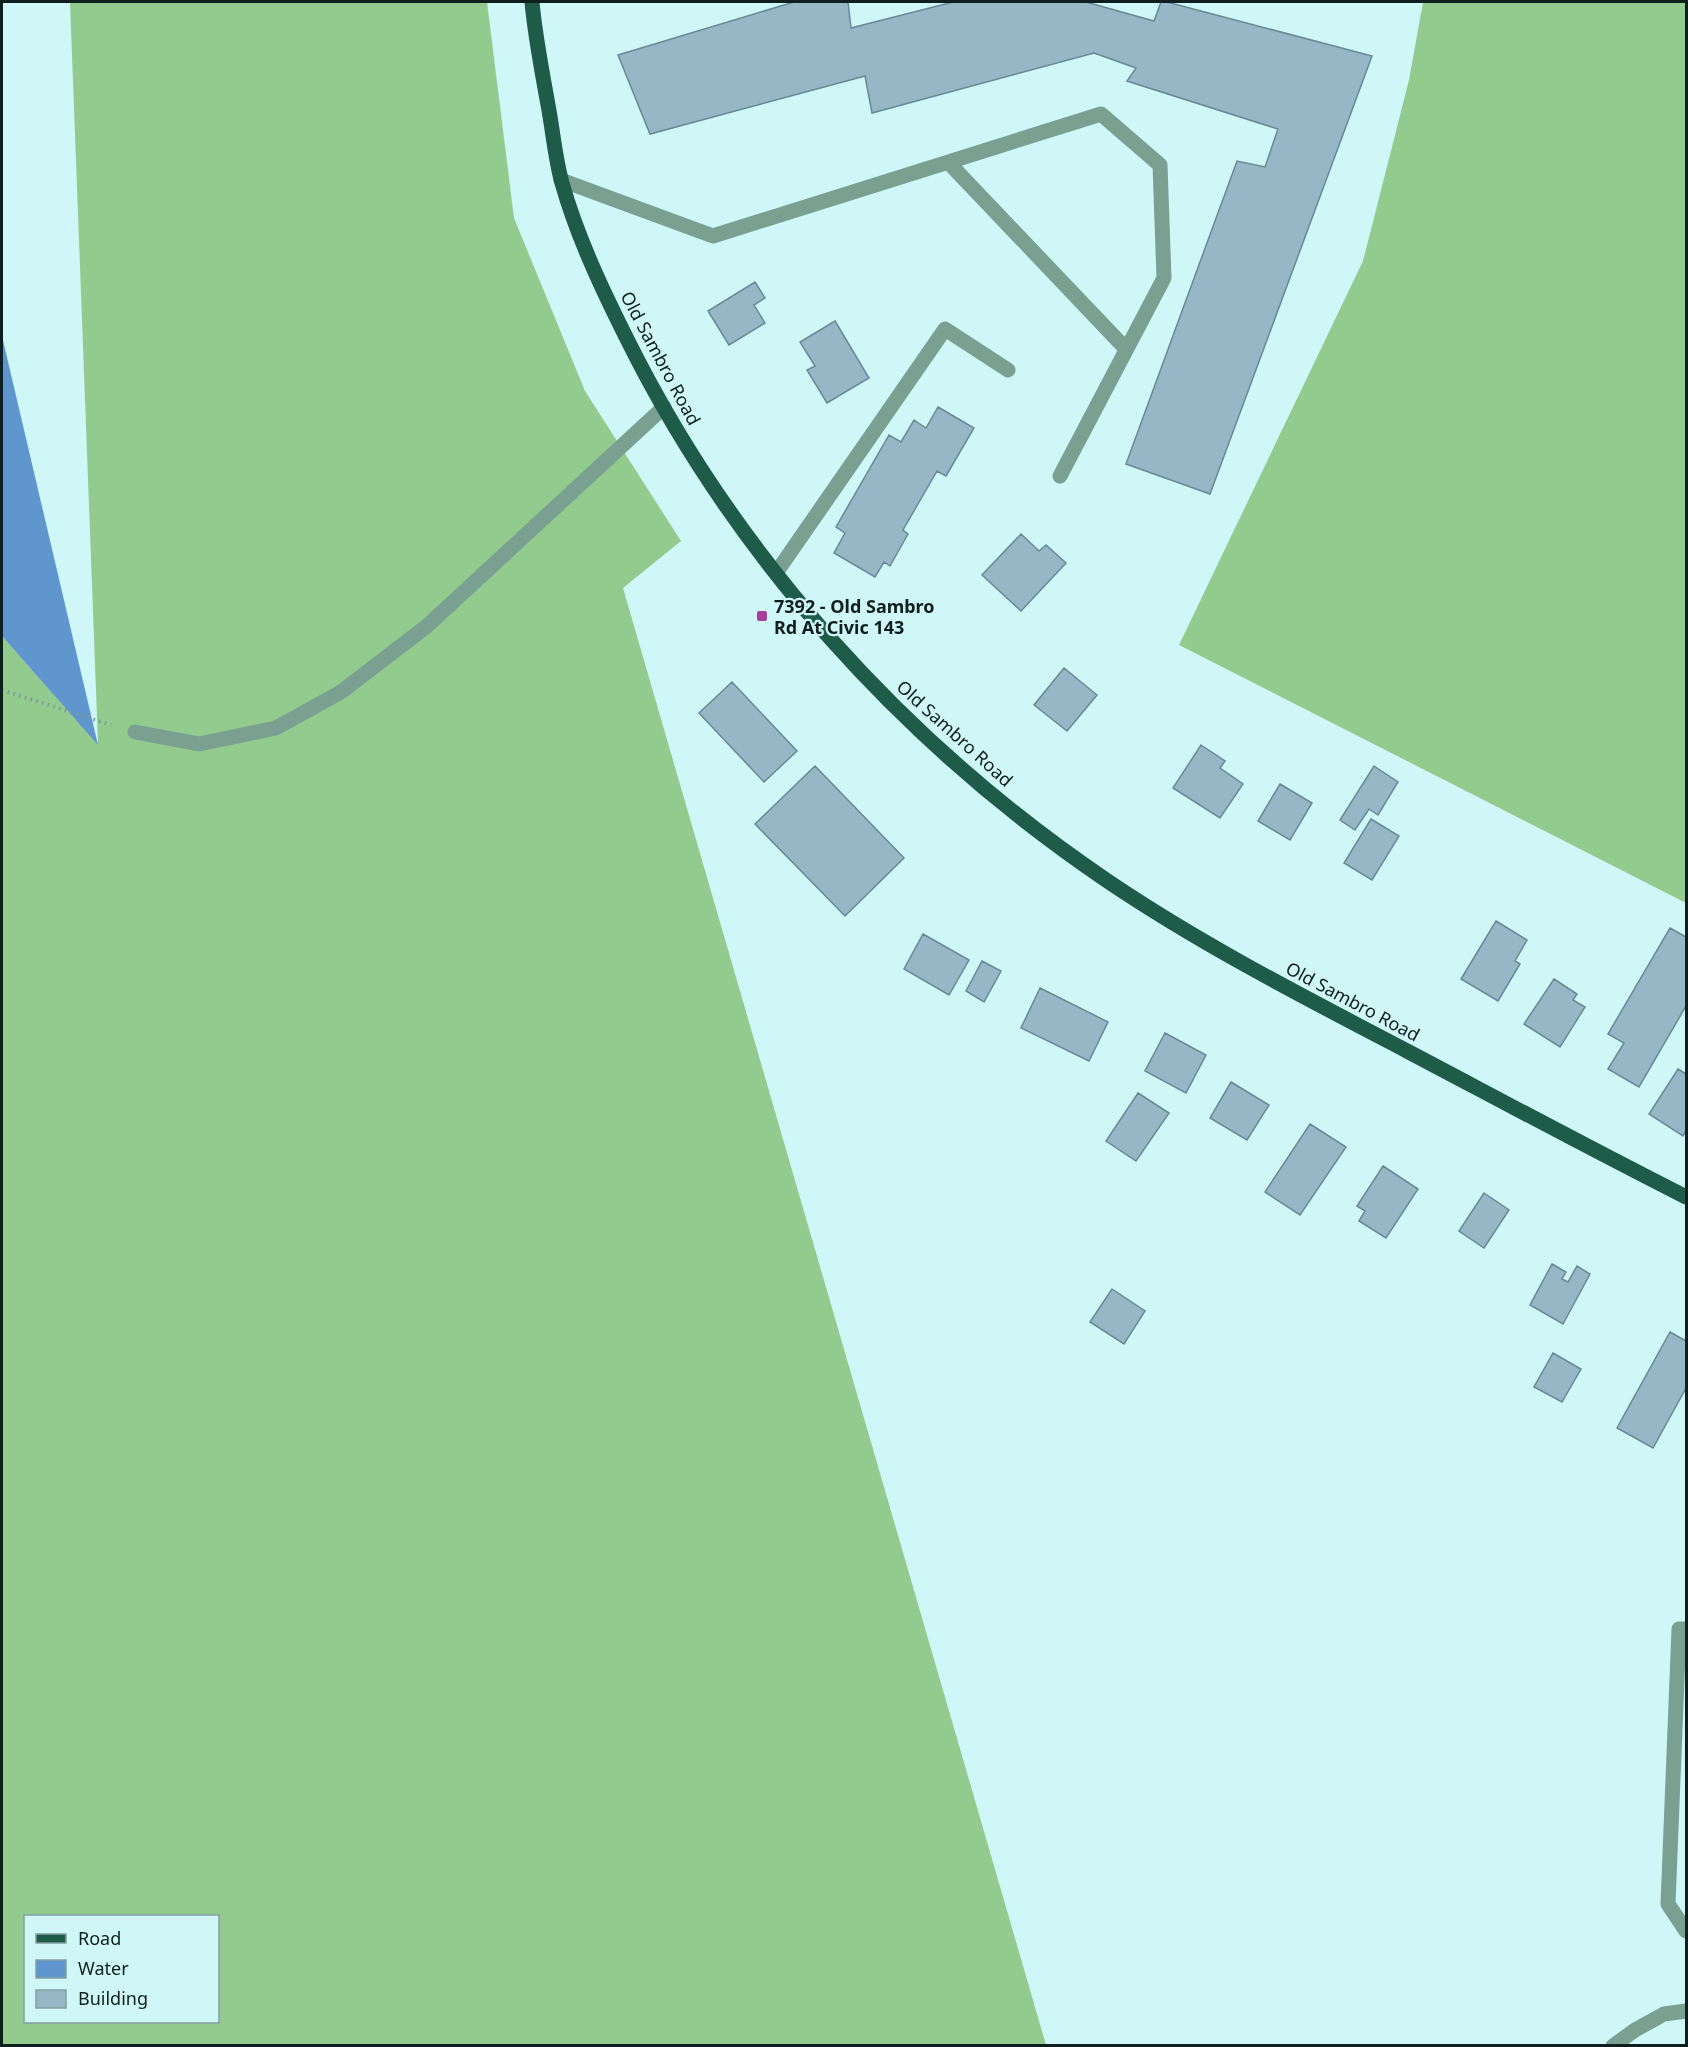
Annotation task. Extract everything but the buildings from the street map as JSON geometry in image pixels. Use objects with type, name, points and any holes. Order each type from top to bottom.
[{"type":"main road","name":"Old Sambro Road","points":[[532,2],[561,180],[578,231],[606,298],[639,364],[715,490],[776,573],[851,662],[965,771],[1043,834],[1107,880],[1176,925],[1291,990],[1686,1197]]},
{"type":"lane","points":[[561,180],[713,236],[1101,114],[1160,165],[1164,278],[1060,476]]},
{"type":"lane","points":[[948,162],[1126,349]]},
{"type":"lane","points":[[776,573],[945,329],[1008,370]]},
{"type":"lane","points":[[135,732],[199,744],[276,728],[341,692],[427,626],[664,407]]},
{"type":"lane","points":[[1686,1629],[1679,1629],[1668,1904],[1686,1931]]},
{"type":"lane","points":[[1613,2046],[1635,2030],[1664,2014],[1686,2011]]},
{"type":"path","points":[[2,690],[135,732]]},
{"type":"green space","points":[[70,2],[487,2],[514,218],[585,391],[681,541],[623,588],[1046,2045],[2,2045],[2,636],[98,744]]},
{"type":"green space","points":[[1423,2],[1686,2],[1686,903],[1179,645],[1363,261],[1409,80]]},
{"type":"water","points":[[2,336],[98,745],[2,636]]},
{"type":"place","name":"7392 - Old Sambro Rd At Civic 143","points":[[762,616]]}]
